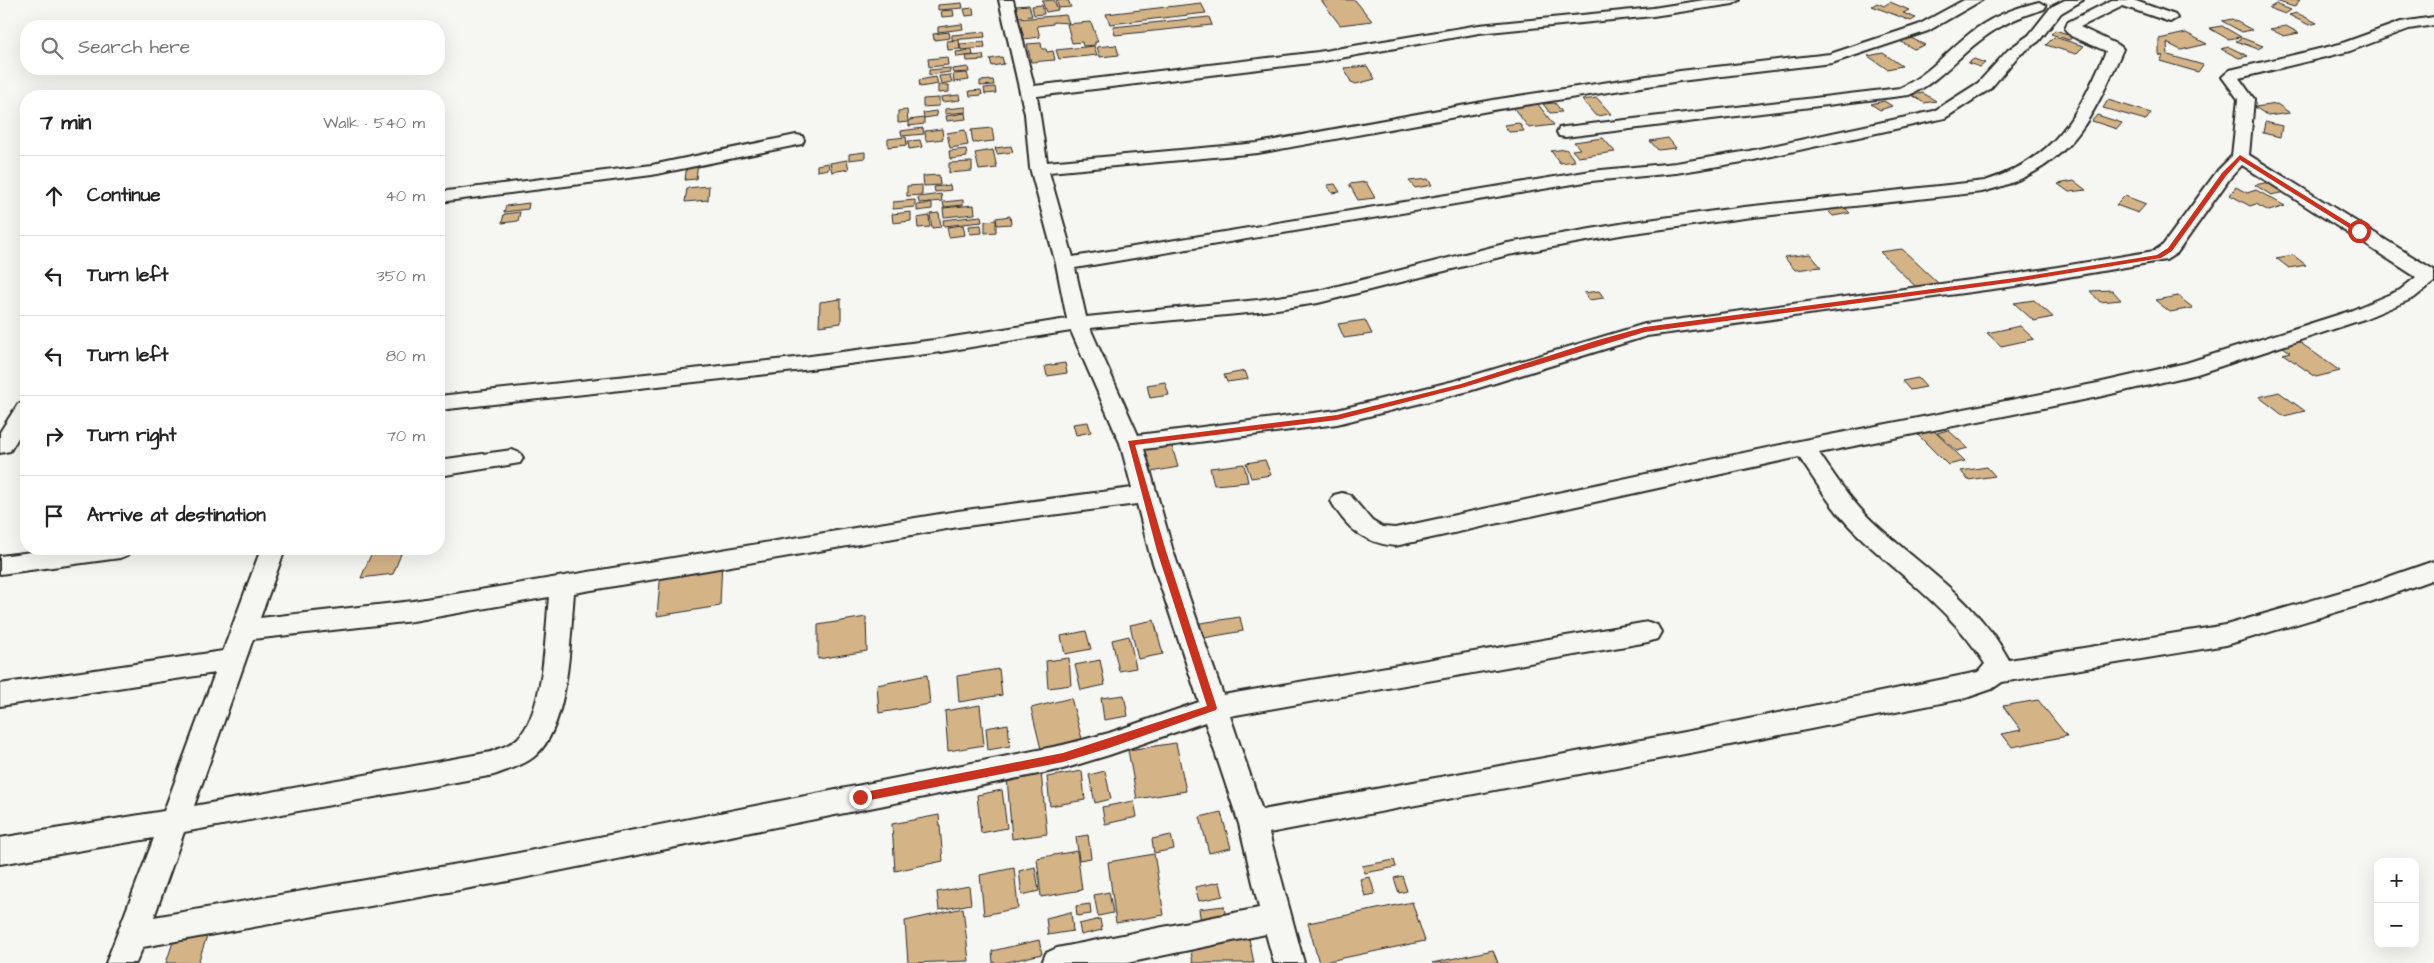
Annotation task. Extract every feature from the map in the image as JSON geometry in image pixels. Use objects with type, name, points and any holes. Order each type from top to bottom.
[{"type":"street","points":[[1006,0],[1028,92],[1039,168],[1065,264],[1078,323],[1131,443],[1161,551],[1253,824],[1289,963]]},
{"type":"street","points":[[1028,92],[1318,57],[1479,30],[1653,12],[1733,0]]},
{"type":"street","points":[[1039,168],[1258,148],[1537,98],[1680,76],[1832,58],[1923,28],[1975,0]]},
{"type":"street","points":[[1565,132],[1903,92],[1928,81],[1984,29],[2008,16],[2041,6],[2062,6],[2076,0]]},
{"type":"street","points":[[445,401],[518,395],[917,349],[1078,323],[1320,297],[1461,259],[1614,230],[1998,183],[2049,157],[2064,140],[2107,68],[2115,49],[2076,32],[2072,29],[2073,25],[2121,0],[2170,18]]},
{"type":"street","points":[[1065,264],[1591,176],[1676,168],[1749,156],[1939,115],[1984,86],[2013,52],[2034,38],[2041,6]]},
{"type":"street","points":[[1131,443],[1346,415],[1462,386],[1600,342],[1645,330],[2015,280],[2159,256],[2170,249],[2224,174],[2240,157],[2246,100],[2230,78],[2236,73],[2345,48],[2406,25],[2434,21]]},
{"type":"street","points":[[445,196],[652,170],[796,140]]},
{"type":"street","points":[[1342,501],[1365,530],[1383,536],[1396,537],[1804,448],[2098,390],[2190,369],[2357,315],[2407,294],[2432,276],[2240,157]]},
{"type":"street","points":[[1,447],[20,418]]},
{"type":"street","points":[[1,447],[20,444]]},
{"type":"street","points":[[1253,824],[1695,742],[1989,681],[1995,673],[1998,663],[1988,644],[1957,610],[1849,512],[1804,448]]},
{"type":"street","points":[[445,467],[512,458]]},
{"type":"street","points":[[243,630],[413,611],[958,520],[1146,495]]},
{"type":"street","points":[[0,565],[75,555]]},
{"type":"street","points":[[120,963],[133,935],[231,660],[271,555]]},
{"type":"street","points":[[1995,673],[2226,635],[2370,593],[2434,570]]},
{"type":"street","points":[[0,851],[173,822],[494,763],[528,747],[543,724],[550,698],[562,587]]},
{"type":"street","points":[[133,935],[498,870],[1063,757],[1109,744],[1213,708],[1648,632]]},
{"type":"street","points":[[0,695],[231,660]]},
{"type":"street","points":[[1057,963],[1276,918]]},
{"type":"building","points":[[1054,0],[1058,10],[1046,12],[1042,1]]},
{"type":"building","points":[[1056,0],[1068,0],[1071,7],[1059,8]]},
{"type":"building","points":[[1321,0],[1355,0],[1372,21],[1340,25]]},
{"type":"building","points":[[2273,0],[2300,0],[2294,7]]},
{"type":"building","points":[[1890,2],[1909,10],[1903,13],[1916,18],[1911,21],[1872,6],[1877,3],[1884,6]]},
{"type":"building","points":[[962,3],[963,8],[938,10],[938,5]]},
{"type":"building","points":[[1201,3],[1206,13],[1110,24],[1106,14]]},
{"type":"building","points":[[2276,4],[2291,10],[2285,14],[2269,8]]},
{"type":"building","points":[[1029,5],[1032,16],[1019,17],[1016,6]]},
{"type":"building","points":[[1042,5],[1044,14],[1034,15],[1032,6]]},
{"type":"building","points":[[973,8],[974,15],[966,16],[964,9]]},
{"type":"building","points":[[953,10],[954,16],[942,17],[941,11]]},
{"type":"building","points":[[2297,13],[2317,23],[2309,25],[2289,15]]},
{"type":"building","points":[[1066,15],[1069,23],[1053,22],[1053,24],[1037,26],[1040,37],[1024,39],[1018,19]]},
{"type":"building","points":[[1209,17],[1212,25],[1115,35],[1113,27]]},
{"type":"building","points":[[2232,19],[2252,30],[2242,32],[2222,21]]},
{"type":"building","points":[[1091,22],[1098,42],[1095,42],[1095,45],[1083,46],[1082,42],[1072,43],[1067,24]]},
{"type":"building","points":[[962,24],[963,29],[938,32],[938,27]]},
{"type":"building","points":[[2222,26],[2241,37],[2228,39],[2209,28]]},
{"type":"building","points":[[2286,26],[2299,33],[2284,36],[2270,29]]},
{"type":"building","points":[[2055,30],[2074,36],[2069,40],[2051,34]]},
{"type":"building","points":[[949,32],[950,38],[934,40],[933,34]]},
{"type":"building","points":[[984,32],[985,37],[952,40],[952,35]]},
{"type":"building","points":[[2186,33],[2207,44],[2181,50],[2167,43],[2168,55],[2203,65],[2198,72],[2160,61],[2163,56],[2159,55],[2159,39]]},
{"type":"building","points":[[1909,37],[1925,45],[1914,49],[1898,40]]},
{"type":"building","points":[[2054,37],[2084,46],[2076,54],[2046,45]]},
{"type":"building","points":[[2242,38],[2263,46],[2258,49],[2236,41]]},
{"type":"building","points":[[959,40],[960,49],[948,50],[947,41]]},
{"type":"building","points":[[984,42],[985,48],[961,50],[960,44]]},
{"type":"building","points":[[1041,43],[1042,49],[1046,49],[1047,52],[1053,51],[1055,60],[1031,62],[1027,44]]},
{"type":"building","points":[[1116,45],[1119,55],[1100,57],[1097,47]]},
{"type":"building","points":[[1094,46],[1097,55],[1059,59],[1056,50]]},
{"type":"building","points":[[2229,47],[2248,56],[2239,58],[2221,49]]},
{"type":"building","points":[[972,50],[973,55],[957,57],[956,52]]},
{"type":"building","points":[[1883,53],[1902,66],[1887,69],[1868,56]]},
{"type":"building","points":[[983,55],[984,60],[967,61],[966,56]]},
{"type":"building","points":[[947,57],[948,65],[929,67],[928,59]]},
{"type":"building","points":[[1002,57],[1004,64],[992,66],[990,59]]},
{"type":"building","points":[[1974,59],[1985,63],[1980,67],[1968,63]]},
{"type":"building","points":[[1367,66],[1375,79],[1356,84],[1351,82],[1344,68]]},
{"type":"building","points":[[968,67],[969,72],[953,73],[952,69]]},
{"type":"building","points":[[950,68],[950,72],[929,75],[929,70]]},
{"type":"building","points":[[967,73],[969,80],[954,82],[953,74]]},
{"type":"building","points":[[950,75],[952,82],[941,84],[939,76]]},
{"type":"building","points":[[936,77],[938,84],[920,87],[919,80]]},
{"type":"building","points":[[993,80],[994,85],[980,86],[980,81]]},
{"type":"building","points":[[938,85],[949,85],[949,92],[938,93]]},
{"type":"building","points":[[995,87],[996,93],[985,94],[984,88]]},
{"type":"building","points":[[981,90],[982,95],[970,96],[969,91]]},
{"type":"building","points":[[1923,93],[1936,101],[1924,103],[1912,95]]},
{"type":"building","points":[[959,95],[960,100],[942,102],[941,97]]},
{"type":"building","points":[[939,98],[939,106],[923,107],[923,99]]},
{"type":"building","points":[[1597,98],[1611,114],[1596,116],[1582,100]]},
{"type":"building","points":[[2108,100],[2151,113],[2146,120],[2103,108]]},
{"type":"building","points":[[1884,101],[1892,106],[1880,110],[1871,104]]},
{"type":"building","points":[[1537,103],[1554,125],[1529,128],[1512,106]]},
{"type":"building","points":[[1555,103],[1562,112],[1550,113],[1543,104]]},
{"type":"building","points":[[2277,104],[2290,113],[2268,116],[2255,107]]},
{"type":"building","points":[[966,107],[966,112],[945,114],[945,109]]},
{"type":"building","points":[[907,110],[908,122],[898,123],[898,111]]},
{"type":"building","points":[[936,111],[937,116],[924,118],[923,113]]},
{"type":"building","points":[[965,113],[966,119],[947,121],[946,116]]},
{"type":"building","points":[[2097,115],[2122,123],[2117,129],[2092,121]]},
{"type":"building","points":[[924,118],[924,124],[909,126],[909,120]]},
{"type":"building","points":[[2265,122],[2282,126],[2280,137],[2263,133]]},
{"type":"building","points":[[1519,123],[1524,131],[1509,132],[1504,125]]},
{"type":"building","points":[[923,128],[924,134],[902,136],[901,131]]},
{"type":"building","points":[[992,128],[994,141],[973,143],[971,130]]},
{"type":"building","points":[[942,129],[943,139],[926,141],[925,131]]},
{"type":"building","points":[[965,130],[968,145],[950,148],[947,133]]},
{"type":"building","points":[[906,137],[907,145],[888,147],[888,139]]},
{"type":"building","points":[[1603,138],[1615,152],[1578,157],[1572,150],[1580,149],[1574,142]]},
{"type":"building","points":[[1668,138],[1676,148],[1658,150],[1650,141]]},
{"type":"building","points":[[920,140],[922,147],[909,149],[908,141]]},
{"type":"building","points":[[1011,146],[1013,152],[997,154],[995,148]]},
{"type":"building","points":[[966,149],[967,157],[950,159],[949,151]]},
{"type":"building","points":[[1566,149],[1575,161],[1560,163],[1551,151]]},
{"type":"building","points":[[993,150],[997,168],[979,170],[975,153]]},
{"type":"building","points":[[865,152],[865,158],[849,160],[849,154]]},
{"type":"building","points":[[847,160],[849,169],[832,172],[830,163]]},
{"type":"building","points":[[698,162],[696,179],[685,180],[687,164]]},
{"type":"building","points":[[972,162],[972,171],[949,173],[949,163]]},
{"type":"building","points":[[828,163],[829,169],[817,171],[817,165]]},
{"type":"building","points":[[939,175],[940,185],[924,186],[923,176]]},
{"type":"building","points":[[1428,179],[1432,185],[1415,188],[1409,181]]},
{"type":"building","points":[[2074,181],[2086,190],[2069,192],[2058,184]]},
{"type":"building","points":[[1366,182],[1375,198],[1358,200],[1349,184]]},
{"type":"building","points":[[2269,182],[2285,192],[2271,195],[2255,185]]},
{"type":"building","points":[[1335,184],[1340,192],[1332,193],[1327,185]]},
{"type":"building","points":[[922,185],[922,195],[907,196],[907,186]]},
{"type":"building","points":[[950,185],[951,190],[935,192],[934,187]]},
{"type":"building","points":[[709,186],[708,200],[685,202],[687,188]]},
{"type":"building","points":[[2236,187],[2247,193],[2256,190],[2285,206],[2269,211],[2256,204],[2250,206],[2230,195]]},
{"type":"building","points":[[941,194],[942,201],[919,203],[918,197]]},
{"type":"building","points":[[2125,196],[2146,204],[2138,213],[2116,205]]},
{"type":"building","points":[[915,200],[915,207],[893,209],[893,202]]},
{"type":"building","points":[[963,200],[963,205],[944,207],[943,202]]},
{"type":"building","points":[[529,203],[528,209],[504,212],[506,206]]},
{"type":"building","points":[[932,203],[932,209],[917,211],[917,205]]},
{"type":"building","points":[[1841,204],[1850,213],[1833,216],[1824,207]]},
{"type":"building","points":[[974,205],[975,214],[944,217],[943,208]]},
{"type":"building","points":[[520,212],[518,221],[502,223],[504,214]]},
{"type":"building","points":[[911,212],[911,221],[893,223],[892,214]]},
{"type":"building","points":[[939,213],[941,227],[932,228],[930,214]]},
{"type":"building","points":[[929,216],[930,227],[918,228],[917,218]]},
{"type":"building","points":[[981,216],[982,222],[944,226],[943,220]]},
{"type":"building","points":[[1010,216],[1011,224],[997,225],[996,218]]},
{"type":"building","points":[[996,220],[996,232],[985,233],[985,221]]},
{"type":"building","points":[[963,225],[965,235],[949,237],[947,227]]},
{"type":"building","points":[[981,225],[982,233],[970,234],[969,226]]},
{"type":"building","points":[[1902,249],[1938,283],[1916,287],[1880,252]]},
{"type":"building","points":[[1810,254],[1821,267],[1795,270],[1784,257]]},
{"type":"building","points":[[2293,255],[2306,265],[2289,268],[2276,258]]},
{"type":"building","points":[[2112,290],[2121,300],[2100,302],[2090,291]]},
{"type":"building","points":[[1599,291],[1604,298],[1589,300],[1584,293]]},
{"type":"building","points":[[2178,296],[2193,308],[2170,312],[2155,300]]},
{"type":"building","points":[[841,299],[841,323],[819,326],[820,302]]},
{"type":"building","points":[[2034,300],[2053,317],[2034,321],[2014,303]]},
{"type":"building","points":[[1365,320],[1372,334],[1344,338],[1338,324]]},
{"type":"building","points":[[2020,326],[2034,339],[2001,346],[1987,333]]},
{"type":"building","points":[[2295,339],[2340,371],[2316,377],[2283,354],[2290,352],[2279,344]]},
{"type":"building","points":[[1065,363],[1067,373],[1047,376],[1045,366]]},
{"type":"building","points":[[1245,371],[1248,379],[1227,382],[1224,375]]},
{"type":"building","points":[[1918,378],[1926,387],[1910,390],[1902,381]]},
{"type":"building","points":[[1165,382],[1169,395],[1150,398],[1147,385]]},
{"type":"building","points":[[2279,392],[2305,411],[2284,416],[2259,397]]},
{"type":"building","points":[[1088,422],[1091,432],[1076,435],[1073,424]]},
{"type":"building","points":[[1932,429],[1965,461],[1948,465],[1916,433]]},
{"type":"building","points":[[1948,430],[1968,448],[1957,451],[1937,433]]},
{"type":"building","points":[[1170,440],[1178,467],[1151,472],[1143,445]]},
{"type":"building","points":[[1265,460],[1271,475],[1251,478],[1246,463]]},
{"type":"building","points":[[1244,464],[1248,482],[1214,485],[1210,468]]},
{"type":"building","points":[[1987,467],[1995,476],[1968,480],[1961,471]]},
{"type":"building","points":[[371,555],[401,555],[393,574],[361,578]]},
{"type":"building","points":[[722,561],[720,606],[657,616],[661,571]]},
{"type":"building","points":[[866,617],[867,651],[818,659],[818,625]]},
{"type":"building","points":[[1240,617],[1243,631],[1198,639],[1194,624]]},
{"type":"building","points":[[1154,620],[1163,654],[1138,659],[1130,625]]},
{"type":"building","points":[[1086,631],[1091,649],[1065,654],[1061,636]]},
{"type":"building","points":[[1129,636],[1136,668],[1119,671],[1112,640]]},
{"type":"building","points":[[1069,658],[1071,685],[1048,688],[1046,661]]},
{"type":"building","points":[[1100,660],[1105,685],[1081,690],[1075,665]]},
{"type":"building","points":[[999,669],[1002,695],[959,702],[957,676]]},
{"type":"building","points":[[927,675],[930,704],[879,713],[877,685]]},
{"type":"building","points":[[1124,695],[1128,716],[1104,720],[1101,698]]},
{"type":"building","points":[[1071,698],[1082,739],[1041,749],[1031,708]]},
{"type":"building","points":[[2038,700],[2067,736],[2012,747],[2002,734],[2021,730],[2003,706]]},
{"type":"building","points":[[980,705],[984,745],[948,751],[945,711]]},
{"type":"building","points":[[1008,724],[1010,746],[988,750],[986,728]]},
{"type":"building","points":[[1176,743],[1186,791],[1137,799],[1128,750]]},
{"type":"building","points":[[1082,771],[1085,800],[1050,806],[1047,777]]},
{"type":"building","points":[[1105,771],[1111,799],[1095,803],[1089,775]]},
{"type":"building","points":[[1041,772],[1047,834],[1012,839],[1007,777]]},
{"type":"building","points":[[1002,790],[1007,828],[981,833],[977,795]]},
{"type":"building","points":[[1134,801],[1137,817],[1105,824],[1102,807]]},
{"type":"building","points":[[1221,812],[1231,848],[1209,853],[1200,817]]},
{"type":"building","points":[[939,815],[943,861],[895,871],[892,824]]},
{"type":"building","points":[[1088,835],[1091,858],[1079,860],[1076,837]]},
{"type":"building","points":[[1171,835],[1174,849],[1154,853],[1152,839]]},
{"type":"building","points":[[1077,851],[1082,890],[1041,897],[1037,858]]},
{"type":"building","points":[[1154,854],[1164,915],[1116,923],[1108,862]]},
{"type":"building","points":[[1394,860],[1396,867],[1365,873],[1362,866]]},
{"type":"building","points":[[1035,867],[1039,891],[1022,895],[1019,871]]},
{"type":"building","points":[[1014,868],[1018,908],[984,915],[980,875]]},
{"type":"building","points":[[1402,876],[1407,891],[1399,893],[1394,878]]},
{"type":"building","points":[[1370,877],[1375,894],[1365,896],[1360,879]]},
{"type":"building","points":[[1220,882],[1223,896],[1199,901],[1195,887]]},
{"type":"building","points":[[969,886],[971,904],[939,910],[937,892]]},
{"type":"building","points":[[1109,892],[1113,913],[1098,916],[1094,895]]},
{"type":"building","points":[[1412,902],[1425,941],[1319,963],[1308,923]]},
{"type":"building","points":[[1090,904],[1091,914],[1077,916],[1076,906]]},
{"type":"building","points":[[1224,906],[1226,920],[1201,923],[1199,909]]},
{"type":"building","points":[[963,908],[969,961],[908,963],[905,921]]},
{"type":"building","points":[[1071,912],[1073,931],[1048,935],[1046,918]]},
{"type":"building","points":[[1100,919],[1102,930],[1081,935],[1079,924]]},
{"type":"building","points":[[1247,929],[1254,963],[1193,963],[1189,940]]},
{"type":"building","points":[[207,936],[198,963],[166,963],[173,942]]},
{"type":"building","points":[[1039,940],[1042,954],[1003,963],[993,963],[992,951]]},
{"type":"building","points":[[1493,950],[1498,963],[1432,963]]},
{"type":"route","points":[[860,797],[1063,757],[1109,744],[1213,708],[1161,551],[1131,443],[1273,426],[1337,417],[1381,408],[1462,386],[1600,342],[1645,330],[2015,280],[2159,256],[2170,249],[2224,174],[2240,157],[2359,231]]}]
